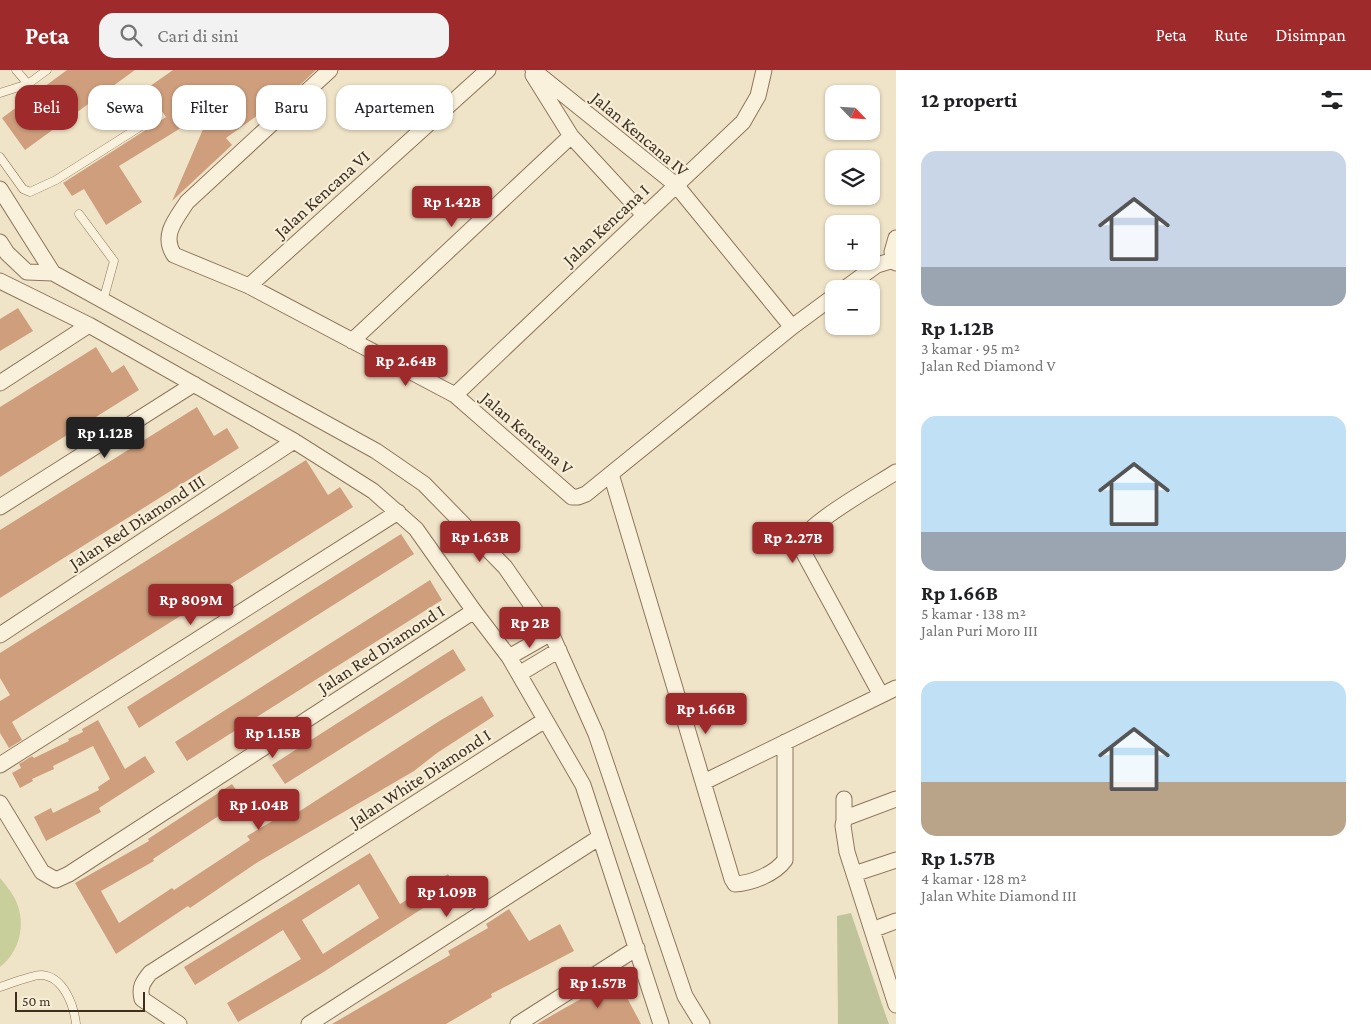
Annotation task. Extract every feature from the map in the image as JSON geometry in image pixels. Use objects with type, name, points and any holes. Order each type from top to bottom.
[{"type":"street","name":"Jalan Kencana V","points":[[330,70],[187,202],[172,224],[168,240],[169,248],[174,255],[249,286],[455,395],[572,497],[586,494],[792,327],[825,303]]},
{"type":"street","name":"Jalan Kencana VI","points":[[249,286],[488,70]]},
{"type":"street","name":"Jalan Kencana IV","points":[[531,70],[571,136],[644,215]]},
{"type":"street","name":"Jalan Kencana IV","points":[[531,70],[676,185],[792,327]]},
{"type":"street","name":"Jalan Kencana I","points":[[455,395],[743,122],[758,96],[764,70]]},
{"type":"street","points":[[352,341],[571,136]]},
{"type":"street","points":[[1,193],[53,273]]},
{"type":"street","points":[[0,242],[7,253],[27,272],[53,273],[376,451],[424,484],[504,567],[551,632],[596,734],[685,996],[702,1024]]},
{"type":"street","points":[[857,280],[894,254]]},
{"type":"street","points":[[0,282],[89,325],[294,441],[373,491],[416,529],[509,657],[583,785],[661,1024]]},
{"type":"street","points":[[0,383],[89,325]]},
{"type":"street","points":[[0,507],[194,384]]},
{"type":"street","name":"Jalan Red Diamond III","points":[[0,635],[294,441]]},
{"type":"street","points":[[882,695],[801,548],[801,541],[824,518],[896,472]]},
{"type":"street","points":[[610,474],[735,884],[743,884],[770,873],[785,860],[785,742]]},
{"type":"street","points":[[0,765],[398,512]]},
{"type":"street","name":"Jalan Red Diamond I","points":[[0,803],[42,872],[56,880],[69,874],[474,611]]},
{"type":"street","points":[[509,657],[551,632]]},
{"type":"street","points":[[519,674],[559,650]]},
{"type":"street","points":[[704,782],[896,688]]},
{"type":"street","name":"Jalan White Diamond I","points":[[178,1024],[142,999],[140,992],[141,984],[150,973],[545,720]]},
{"type":"street","points":[[844,799],[843,826],[847,852],[895,997]]},
{"type":"street","points":[[844,820],[896,799]]},
{"type":"street","points":[[309,1024],[600,837]]},
{"type":"street","points":[[854,874],[896,860]]},
{"type":"street","points":[[872,930],[896,921]]},
{"type":"street","points":[[518,1024],[637,948]]},
{"type":"lane","points":[[16,70],[28,84]]},
{"type":"lane","points":[[0,93],[28,84],[47,70]]},
{"type":"lane","points":[[0,157],[23,189],[30,192],[56,180],[135,130]]},
{"type":"lane","points":[[79,214],[114,261],[103,301]]},
{"type":"lane","points":[[0,987],[42,975],[56,980],[64,988],[75,1016],[76,1024]]},
{"type":"green space","points":[[0,878],[18,906],[21,925],[20,935],[13,953],[0,967]]},
{"type":"green space","points":[[851,913],[889,1024],[838,1024],[837,916]]},
{"type":"building","points":[[67,70],[135,70],[114,85],[88,85],[88,104],[78,111],[78,85],[47,85]]},
{"type":"building","points":[[173,70],[316,70],[300,85],[256,85],[256,117],[246,124],[246,85],[172,85],[172,130],[177,130],[119,166],[142,202],[106,225],[84,189],[72,196],[63,183],[146,130],[162,130],[162,120],[166,117],[162,111],[162,85],[152,85]]},
{"type":"building","points":[[15,108],[15,130],[52,130],[25,150],[2,118]]},
{"type":"building","points":[[203,130],[237,130],[226,138],[232,145],[172,201]]},
{"type":"building","points":[[18,308],[33,331],[0,351],[0,319]]},
{"type":"building","points":[[96,347],[112,373],[124,365],[139,390],[0,477],[0,407]]},
{"type":"building","points":[[197,407],[214,436],[227,428],[239,448],[0,598],[0,530]]},
{"type":"building","points":[[306,460],[328,495],[340,487],[353,507],[12,722],[22,740],[9,748],[0,733],[0,701],[10,695],[0,678],[0,653]]},
{"type":"building","points":[[401,534],[414,554],[139,728],[127,707]]},
{"type":"building","points":[[430,580],[442,600],[187,761],[175,742]]},
{"type":"building","points":[[453,649],[466,670],[285,784],[272,765]]},
{"type":"building","points":[[482,696],[494,716],[437,753],[414,771],[258,862],[190,908],[188,906],[116,954],[75,883],[149,841],[148,839],[232,784],[243,800],[153,859],[154,861],[101,891],[119,923],[172,888],[174,890],[250,840],[247,836],[286,813],[289,818],[441,720]]},
{"type":"building","points":[[98,720],[125,769],[145,756],[155,772],[99,808],[101,812],[46,841],[34,817],[51,808],[53,813],[99,790],[98,787],[110,779],[93,746],[53,766],[54,769],[32,779],[33,781],[20,788],[12,773],[21,768],[19,764],[32,756],[34,758],[69,741],[68,739],[83,732],[82,729]]},
{"type":"building","points":[[370,853],[400,904],[448,874],[456,887],[322,973],[238,1022],[227,1003],[301,959],[283,930],[195,985],[184,967]],"holes":[[[359,884],[379,918],[323,954],[302,920]]]},
{"type":"building","points":[[509,909],[529,941],[560,924],[574,951],[491,994],[492,997],[446,1024],[332,1024],[450,955],[448,951],[488,928],[486,924]]},
{"type":"building","points":[[617,979],[641,1024],[537,1024],[563,1009]]}]
